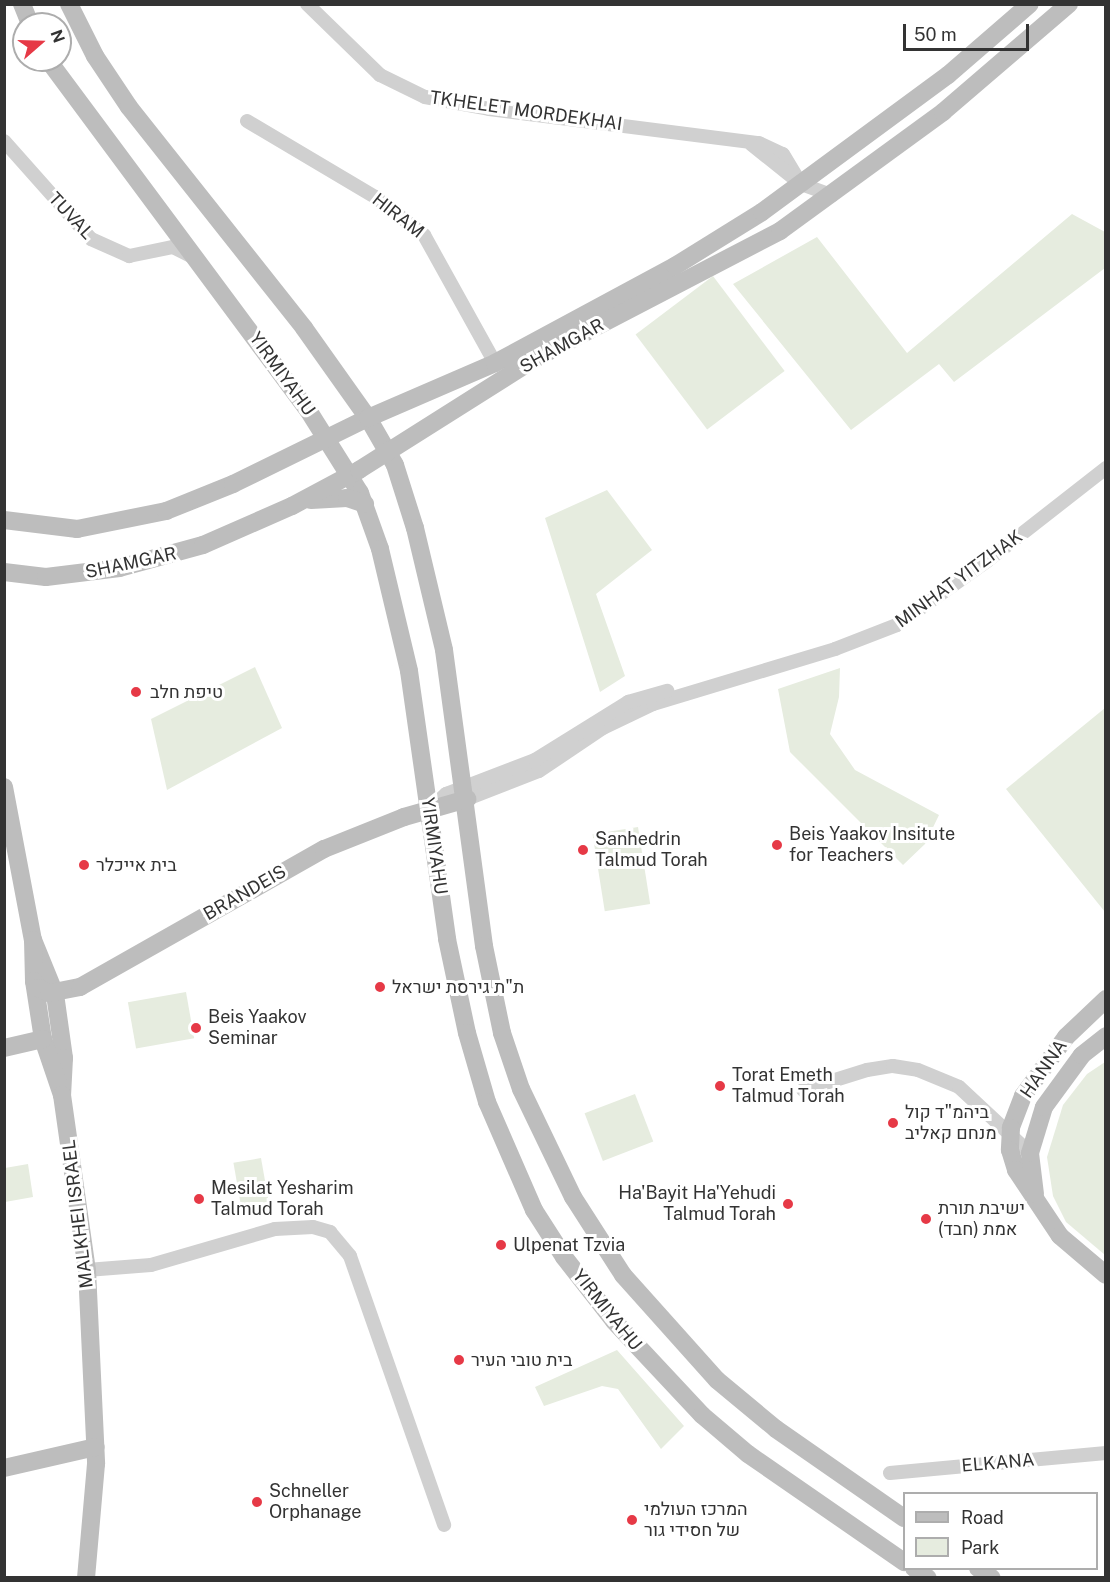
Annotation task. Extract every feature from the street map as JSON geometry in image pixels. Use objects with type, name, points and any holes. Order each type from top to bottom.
[{"type":"street","name":"YIRMIYAHU","points":[[69,4],[95,56],[129,107],[304,328],[368,418],[389,452],[429,581],[466,793],[484,946],[502,1033],[545,1143],[584,1216],[623,1275],[717,1380],[776,1429],[903,1517]]},
{"type":"street","name":"TKHELET MORDEKHAI","points":[[307,4],[380,75],[425,97],[489,109],[741,139],[772,147],[783,154],[801,184]]},
{"type":"street","name":"SHAMGAR","points":[[4,520],[77,529],[124,522],[209,495],[368,418],[495,363],[675,267],[801,184],[948,75],[1030,4]]},
{"type":"street","name":"SHAMGAR","points":[[4,572],[46,577],[119,568],[203,545],[292,506],[389,452],[538,357],[756,246],[832,195],[943,112],[1069,4]]},
{"type":"street","name":"YIRMIYAHU","points":[[57,72],[328,438],[351,474],[365,504],[401,631],[430,809],[447,939],[475,1065],[511,1161],[543,1225],[614,1322],[702,1414],[748,1454],[903,1561]]},
{"type":"street","name":"HIRAM","points":[[247,121],[375,197],[424,235],[495,363]]},
{"type":"street","name":"TUVAL","points":[[4,141],[91,239],[129,256],[180,248],[195,259]]},
{"type":"street","points":[[801,184],[832,195]]},
{"type":"street","points":[[156,250],[167,238],[162,213]]},
{"type":"street","name":"MINHAT YITZHAK","points":[[466,793],[518,782],[618,720],[693,690],[835,649],[897,625],[1106,468]]},
{"type":"street","points":[[292,506],[330,497],[365,504]]},
{"type":"street","name":"MALKHEI ISRAEL","points":[[4,787],[33,940],[34,981],[43,1039],[62,1095],[87,1270],[90,1449],[86,1578]]},
{"type":"street","name":"BRANDEIS","points":[[55,994],[98,978],[324,849],[466,793]]},
{"type":"street","name":"MALKHEI ISRAEL","points":[[33,940],[55,994],[64,1058],[62,1095]]},
{"type":"street","points":[[34,981],[41,991],[55,994]]},
{"type":"street","name":"HANNA","points":[[1106,999],[1043,1064],[1023,1096],[1011,1137],[1016,1170],[1046,1217],[1060,1236],[1106,1275]]},
{"type":"street","name":"HANNA","points":[[1046,1217],[1036,1198],[1030,1153],[1044,1107],[1062,1078],[1106,1036]]},
{"type":"street","points":[[4,1048],[43,1039],[53,1042],[64,1058]]},
{"type":"street","points":[[803,1090],[867,1070],[892,1066],[918,1070],[959,1088],[983,1105],[1011,1137],[1030,1153]]},
{"type":"street","points":[[87,1270],[151,1265],[275,1229],[313,1227],[330,1232],[351,1256],[444,1525]]},
{"type":"street","points":[[4,1468],[90,1449]]},
{"type":"street","name":"ELKANA","points":[[890,1473],[1106,1453]]},
{"type":"green space","points":[[1072,214],[1105,232],[1105,268],[954,382],[939,364],[851,430],[733,284],[817,237],[907,353]]},
{"type":"green space","points":[[713,276],[785,371],[707,429],[636,334]]},
{"type":"green space","points":[[607,490],[652,550],[596,594],[625,676],[600,692],[545,518]]},
{"type":"green space","points":[[255,667],[282,728],[167,790],[151,719]]},
{"type":"green space","points":[[840,668],[839,697],[830,734],[855,770],[939,815],[925,844],[903,865],[790,752],[778,689]]},
{"type":"green space","points":[[1105,708],[1105,912],[1006,789]]},
{"type":"green space","points":[[638,827],[650,904],[605,911],[593,834]]},
{"type":"green space","points":[[186,992],[194,1038],[136,1049],[128,1002]]},
{"type":"green space","points":[[1105,1062],[1105,1255],[1066,1222],[1053,1196],[1047,1157],[1063,1105],[1087,1074]]},
{"type":"green space","points":[[635,1094],[653,1142],[603,1161],[585,1113]]},
{"type":"green space","points":[[261,1158],[269,1205],[242,1210],[233,1163]]},
{"type":"green space","points":[[28,1164],[33,1197],[5,1202],[5,1168]]},
{"type":"green space","points":[[617,1350],[684,1426],[661,1449],[618,1389],[602,1386],[544,1406],[535,1387]]},
{"type":"place","name":"טיפת חלב","points":[[136,692]]},
{"type":"place","name":"Beis Yaakov Insitute for Teachers","points":[[777,845]]},
{"type":"place","name":"Sanhedrin Talmud Torah","points":[[583,850]]},
{"type":"place","name":"בית אייכלר","points":[[84,865]]},
{"type":"place","name":"ת\"ת גירסת ישראל","points":[[380,987]]},
{"type":"place","name":"Beis Yaakov Seminar","points":[[196,1028]]},
{"type":"place","name":"Torat Emeth Talmud Torah","points":[[720,1086]]},
{"type":"place","name":"ביהמ\"ד קול מנחם קאליב","points":[[893,1123]]},
{"type":"place","name":"Mesilat Yesharim Talmud Torah","points":[[199,1199]]},
{"type":"place","name":"Ha'Bayit Ha'Yehudi Talmud Torah","points":[[788,1204]]},
{"type":"place","name":"ישיבת תורת אמת (חבד)","points":[[926,1219]]},
{"type":"place","name":"Ulpenat Tzvia","points":[[501,1245]]},
{"type":"place","name":"בית טובי העיר","points":[[459,1360]]},
{"type":"place","name":"Schneller Orphanage","points":[[257,1502]]},
{"type":"place","name":"המרכז העולמי של חסידי גור","points":[[632,1520]]}]
